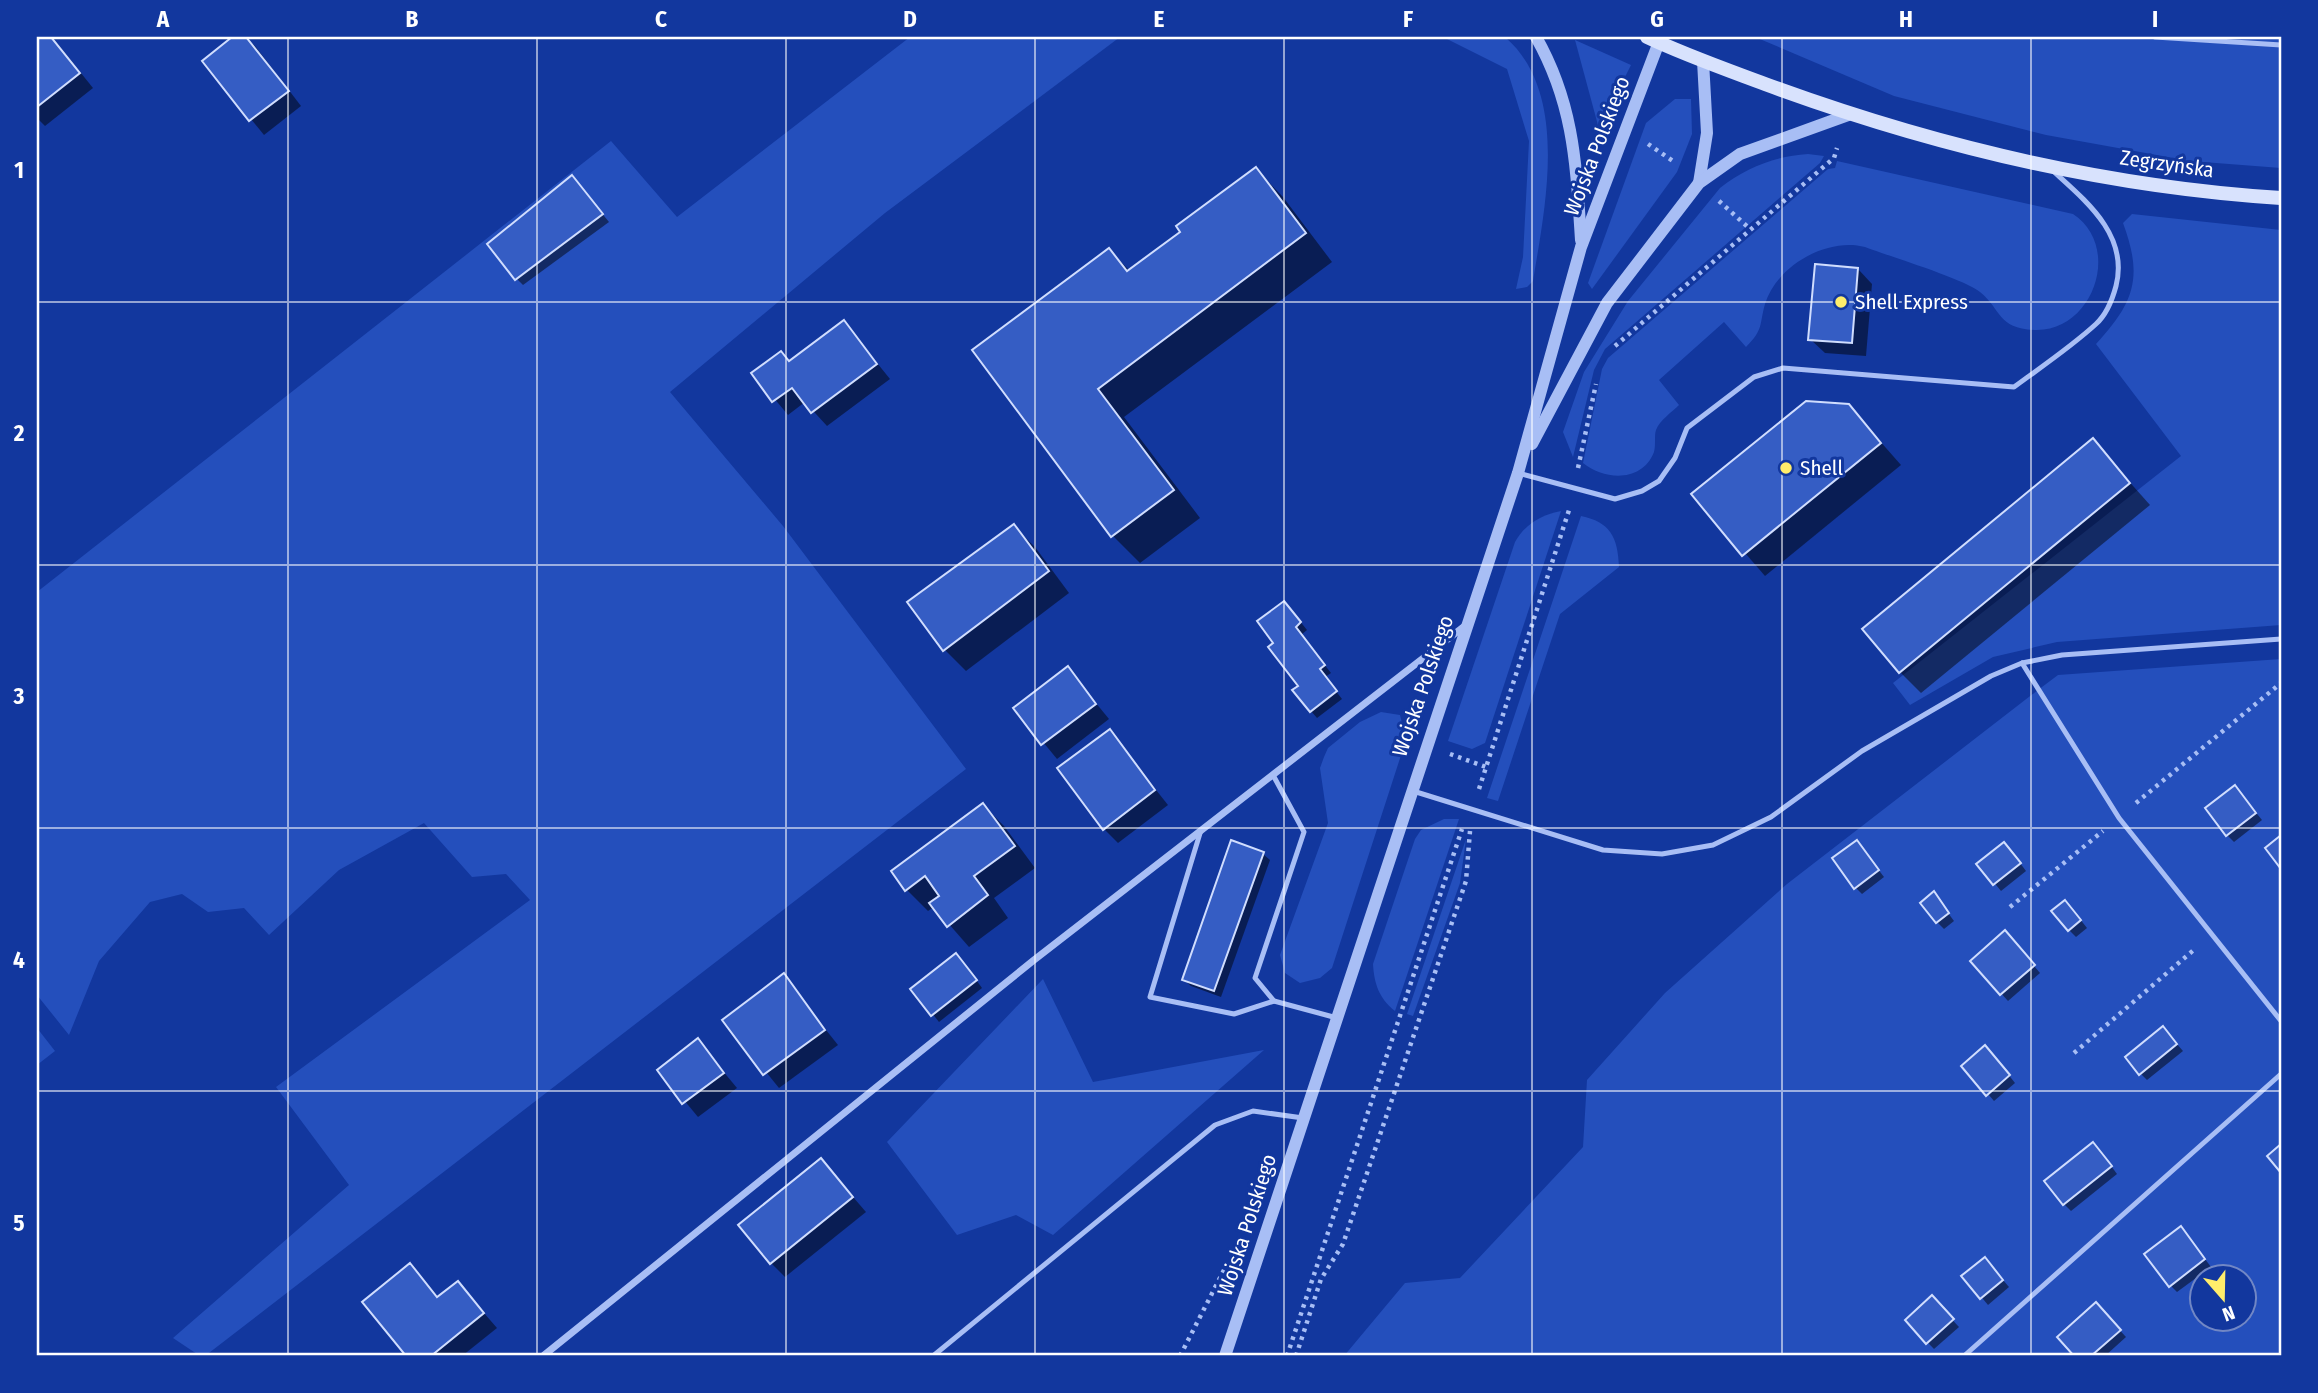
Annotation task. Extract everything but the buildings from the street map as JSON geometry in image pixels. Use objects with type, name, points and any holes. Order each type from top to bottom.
[{"type":"main road","points":[[1655,39],[1703,61],[1849,115],[1936,141],[2047,166]]},
{"type":"main road","name":"Zegrzyńska","points":[[2047,166],[2150,183],[2281,198]]},
{"type":"street","points":[[1536,37],[1556,71],[1569,117],[1581,247]]},
{"type":"street","name":"Wojska Polskiego","points":[[1226,1356],[1410,790],[1518,473],[1581,247],[1655,39]]},
{"type":"street","points":[[1699,183],[1707,133],[1703,61]]},
{"type":"street","points":[[1518,473],[1607,303],[1699,183],[1740,154],[1849,115]]},
{"type":"street","points":[[543,1356],[1034,960],[1466,624]]},
{"type":"lane","points":[[2155,37],[2281,45]]},
{"type":"lane","points":[[1518,473],[1615,499],[1642,491],[1659,481],[1675,458],[1687,428],[1754,376],[1783,368],[2014,387],[2097,323],[2111,304],[2118,278],[2118,254],[2108,228],[2090,204],[2047,166]]},
{"type":"lane","points":[[1410,790],[1603,850],[1662,854],[1713,845],[1771,817],[1862,751],[1992,676],[2022,663],[2062,655],[2281,639]]},
{"type":"lane","points":[[2022,663],[2119,818],[2281,1021]]},
{"type":"lane","points":[[1273,775],[1304,832],[1255,978],[1274,1001]]},
{"type":"lane","points":[[1201,830],[1150,996],[1234,1014],[1274,1001],[1337,1018]]},
{"type":"lane","points":[[1964,1356],[2281,1074]]},
{"type":"lane","points":[[933,1356],[1215,1125],[1253,1111],[1305,1118]]},
{"type":"path","points":[[1608,354],[1833,158],[1849,115]]},
{"type":"path","points":[[1624,131],[1664,153],[1750,229]]},
{"type":"path","points":[[1287,1356],[1459,838],[1472,810],[1568,515],[1598,376]]},
{"type":"path","points":[[2010,907],[2281,683]]},
{"type":"path","points":[[1296,1356],[1321,1279],[1343,1244],[1466,881],[1472,810]]},
{"type":"path","points":[[2074,1053],[2212,934]]},
{"type":"shaded area","points":[[910,37],[1120,37],[885,213],[670,392],[783,526],[966,769],[205,1356],[200,1356],[173,1338],[349,1185],[276,1087],[530,900],[506,874],[472,877],[424,823],[339,870],[269,935],[244,908],[208,912],[182,894],[150,902],[99,961],[69,1035],[37,995],[37,592],[611,141],[677,217]]},
{"type":"shaded area","points":[[1443,37],[1505,37],[1525,61],[1538,88],[1546,119],[1547,186],[1533,281],[1527,287],[1516,289],[1523,257],[1529,141],[1507,69]]},
{"type":"shaded area","points":[[1755,37],[2281,37],[2281,168],[2190,161],[2046,135],[1894,96]]},
{"type":"shaded area","points":[[1575,40],[1631,65],[1599,129]]},
{"type":"shaded area","points":[[1675,99],[1691,99],[1692,134],[1677,172],[1592,289],[1588,283],[1646,123]]},
{"type":"shaded area","points":[[1808,154],[1824,156],[1820,163],[1605,349],[1594,370],[1573,457],[1563,432],[1584,372],[1628,301],[1720,188],[1761,164]]},
{"type":"shaded area","points":[[1837,161],[2073,214],[2088,229],[2096,246],[2098,266],[2094,286],[2085,303],[2072,318],[2055,327],[2022,329],[2006,322],[1980,292],[1943,274],[1865,247],[1835,246],[1820,250],[1792,266],[1780,277],[1765,304],[1760,327],[1746,347],[1724,322],[1659,380],[1679,405],[1658,426],[1654,452],[1641,469],[1632,474],[1612,475],[1601,473],[1583,463],[1602,369],[1608,358],[1828,169],[1835,168]]},
{"type":"shaded area","points":[[2132,214],[2281,230],[2281,625],[2057,642],[1993,657],[1910,705],[1893,683],[2181,456],[2096,344],[2119,315],[2132,288],[2133,259],[2123,223]]},
{"type":"shaded area","points":[[1561,511],[1485,743],[1472,749],[1448,741],[1515,542],[1534,521]]},
{"type":"shaded area","points":[[1581,516],[1599,522],[1610,532],[1617,547],[1619,567],[1560,614],[1498,801],[1487,798]]},
{"type":"shaded area","points":[[2281,659],[2281,1356],[1344,1356],[1405,1283],[1460,1278],[1583,1147],[1587,1080],[1665,993],[1787,884],[2058,675]]},
{"type":"shaded area","points":[[1381,712],[1400,715],[1403,727],[1397,746],[1403,749],[1332,968],[1320,978],[1300,983],[1285,973],[1280,955],[1328,823],[1320,768],[1328,748],[1360,722]]},
{"type":"shaded area","points":[[1444,819],[1459,819],[1395,1011],[1378,990],[1373,964],[1415,839],[1421,830]]},
{"type":"shaded area","points":[[1466,839],[1460,883],[1413,1016],[1407,1014]]},
{"type":"shaded area","points":[[1043,979],[1093,1082],[1264,1050],[1053,1235],[1016,1215],[957,1235],[887,1142]]},
{"type":"shaded area","points":[[37,1028],[55,1051],[37,1065]]},
{"type":"place","name":"Shell Express","points":[[1841,302]]},
{"type":"place","name":"Shell","points":[[1786,468]]}]
